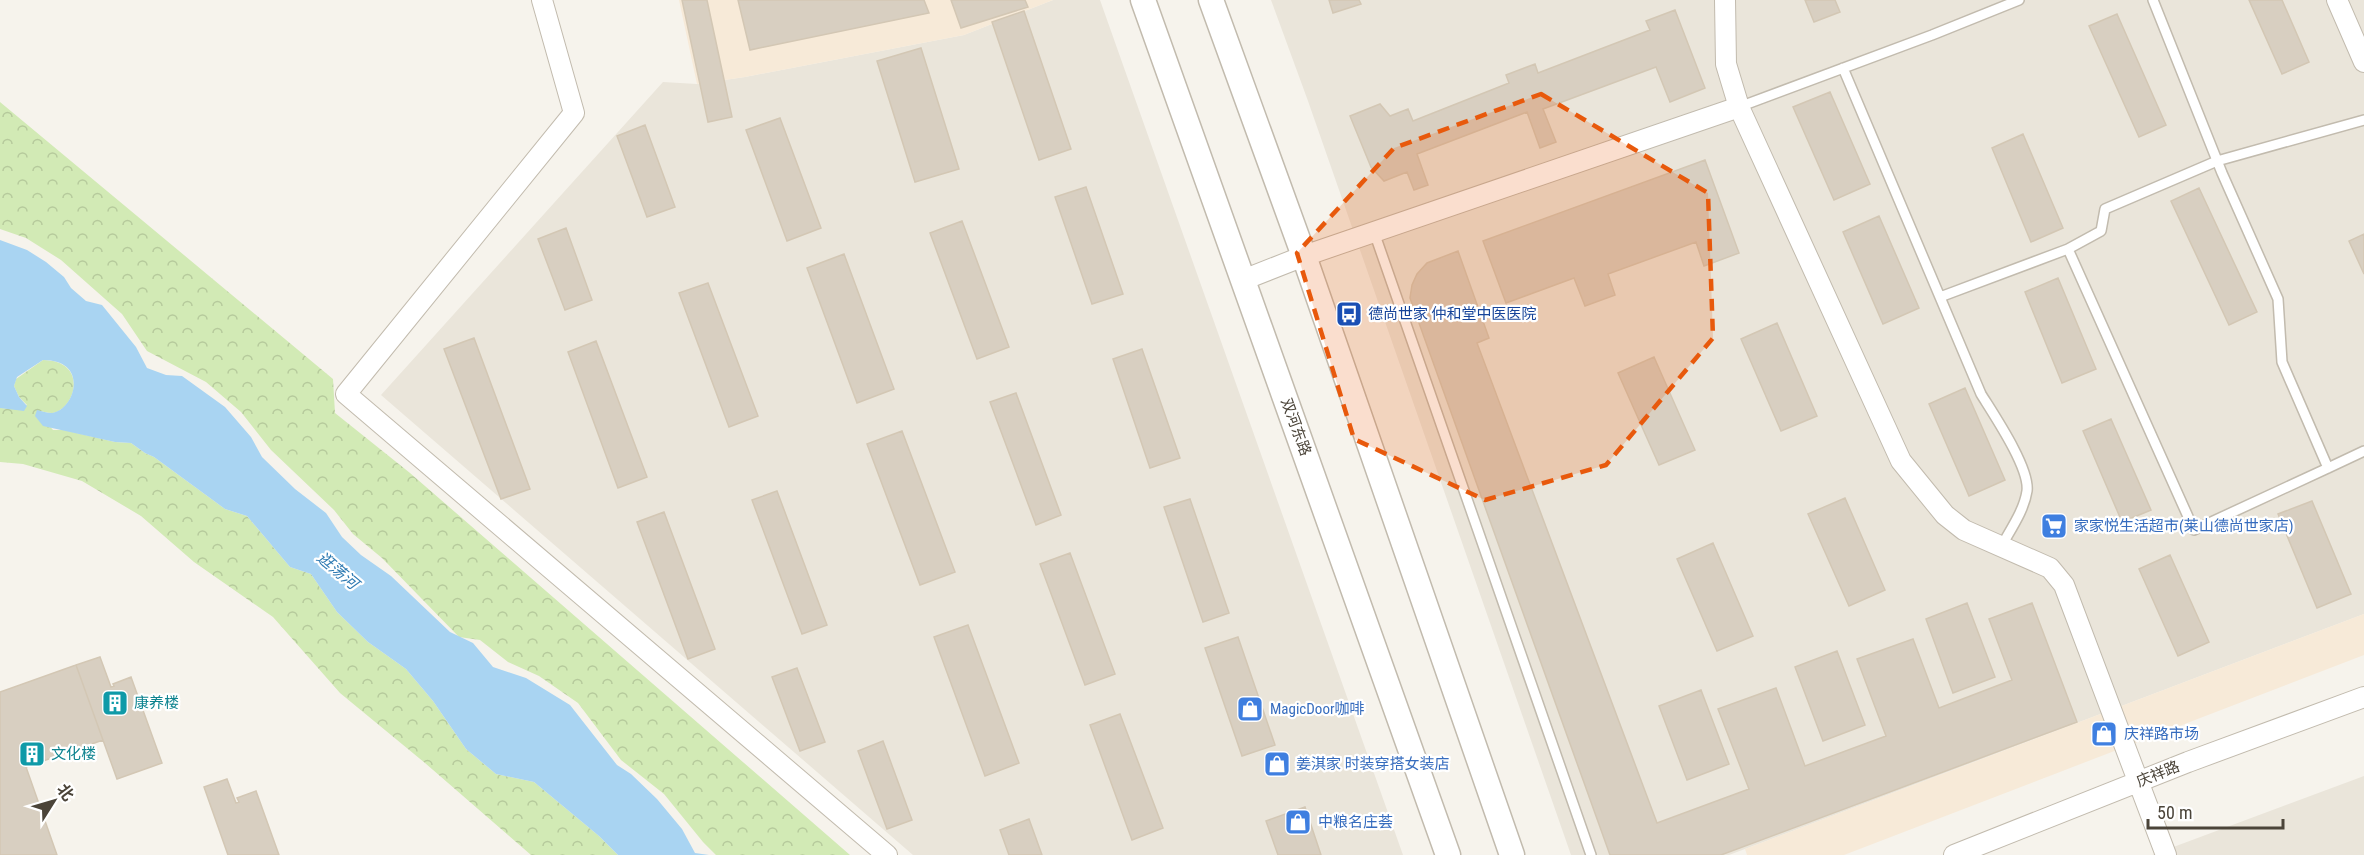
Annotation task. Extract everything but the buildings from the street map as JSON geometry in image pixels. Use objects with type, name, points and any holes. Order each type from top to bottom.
[{"type":"street","points":[[542,0],[574,113],[346,394],[887,855]]},
{"type":"street","name":"双河东路","points":[[1143,0],[1448,855]]},
{"type":"street","points":[[1211,0],[1304,256],[1512,855]]},
{"type":"street","points":[[1725,0],[1726,64],[1739,107],[1901,461],[1946,515],[1964,530],[2050,568],[2064,585],[2166,855]]},
{"type":"street","points":[[2337,0],[2364,62]]},
{"type":"street","points":[[1243,280],[1304,256],[1739,107]]},
{"type":"street","name":"庆祥路","points":[[1954,855],[2138,782],[2364,697]]},
{"type":"lane","points":[[1739,107],[2019,0]]},
{"type":"lane","points":[[2153,0],[2217,161],[2278,299],[2282,362],[2328,468]]},
{"type":"lane","points":[[1843,68],[1981,394],[2010,444],[2026,478],[2027,491],[2023,504],[2001,547]]},
{"type":"lane","points":[[1940,297],[2068,249],[2101,231],[2105,209],[2217,161],[2364,120]]},
{"type":"lane","points":[[1374,232],[1591,855]]},
{"type":"lane","points":[[2068,249],[2194,530],[2364,451]]},
{"type":"highlighted area","points":[[1541,94],[1708,193],[1713,338],[1606,465],[1485,500],[1354,439],[1297,253],[1394,148]]},
{"type":"shaded area","points":[[679,0],[1053,0],[964,35],[697,84]]},
{"type":"shaded area","points":[[1053,0],[1100,0],[1403,855],[913,855],[381,395],[663,82],[697,84],[745,77],[964,35]]},
{"type":"shaded area","points":[[1271,0],[2364,0],[2364,614],[1729,855],[1571,855]]},
{"type":"shaded area","name":"庆祥路市场","points":[[2364,614],[2364,655],[1844,855],[1747,855],[1745,849]]},
{"type":"shaded area","points":[[2364,776],[2364,855],[2152,855]]},
{"type":"green space","points":[[0,102],[333,379],[335,413],[410,473],[850,855],[716,855],[664,794],[621,760],[578,703],[539,676],[508,662],[480,640],[459,637],[382,558],[353,534],[334,510],[271,450],[241,412],[206,382],[147,351],[122,314],[61,260],[26,238],[0,229]]},
{"type":"green space","points":[[43,360],[58,362],[73,376],[74,386],[67,404],[52,413],[37,411],[53,430],[64,430],[115,442],[131,443],[225,509],[247,516],[290,567],[311,574],[337,612],[368,642],[406,669],[433,701],[466,749],[496,774],[534,782],[599,836],[618,855],[531,855],[340,693],[273,617],[194,562],[141,516],[82,481],[23,464],[0,462],[0,408],[20,409],[27,405],[19,397],[14,386],[16,379]]},
{"type":"water","name":"逛荡河","points":[[0,240],[27,250],[46,262],[64,277],[71,288],[86,301],[102,305],[136,347],[147,368],[166,375],[182,376],[225,407],[251,437],[262,457],[295,489],[326,513],[342,537],[361,555],[391,576],[450,632],[473,643],[493,667],[526,678],[570,705],[617,765],[631,774],[657,799],[682,829],[695,853],[709,855],[618,855],[599,836],[534,782],[496,774],[466,749],[433,701],[406,669],[368,642],[337,612],[311,574],[290,567],[247,516],[225,509],[131,443],[115,442],[43,426],[35,416],[37,410],[52,413],[60,410],[72,395],[73,376],[58,362],[43,360],[17,377],[14,386],[19,397],[27,406],[24,411],[0,408]]},
{"type":"place","name":"德尚世家 仲和堂中医医院","points":[[1349,314]]},
{"type":"place","name":"家家悦生活超市(莱山德尚世家店)","points":[[2054,526]]},
{"type":"place","name":"康养楼","points":[[115,703]]},
{"type":"place","name":"MagicDoor咖啡","points":[[1250,709]]},
{"type":"place","name":"庆祥路市场","points":[[2104,734]]},
{"type":"place","name":"文化楼","points":[[32,754]]},
{"type":"place","name":"姜淇家 时装穿搭女装店","points":[[1277,764]]},
{"type":"place","name":"中粮名庄荟","points":[[1298,822]]}]
